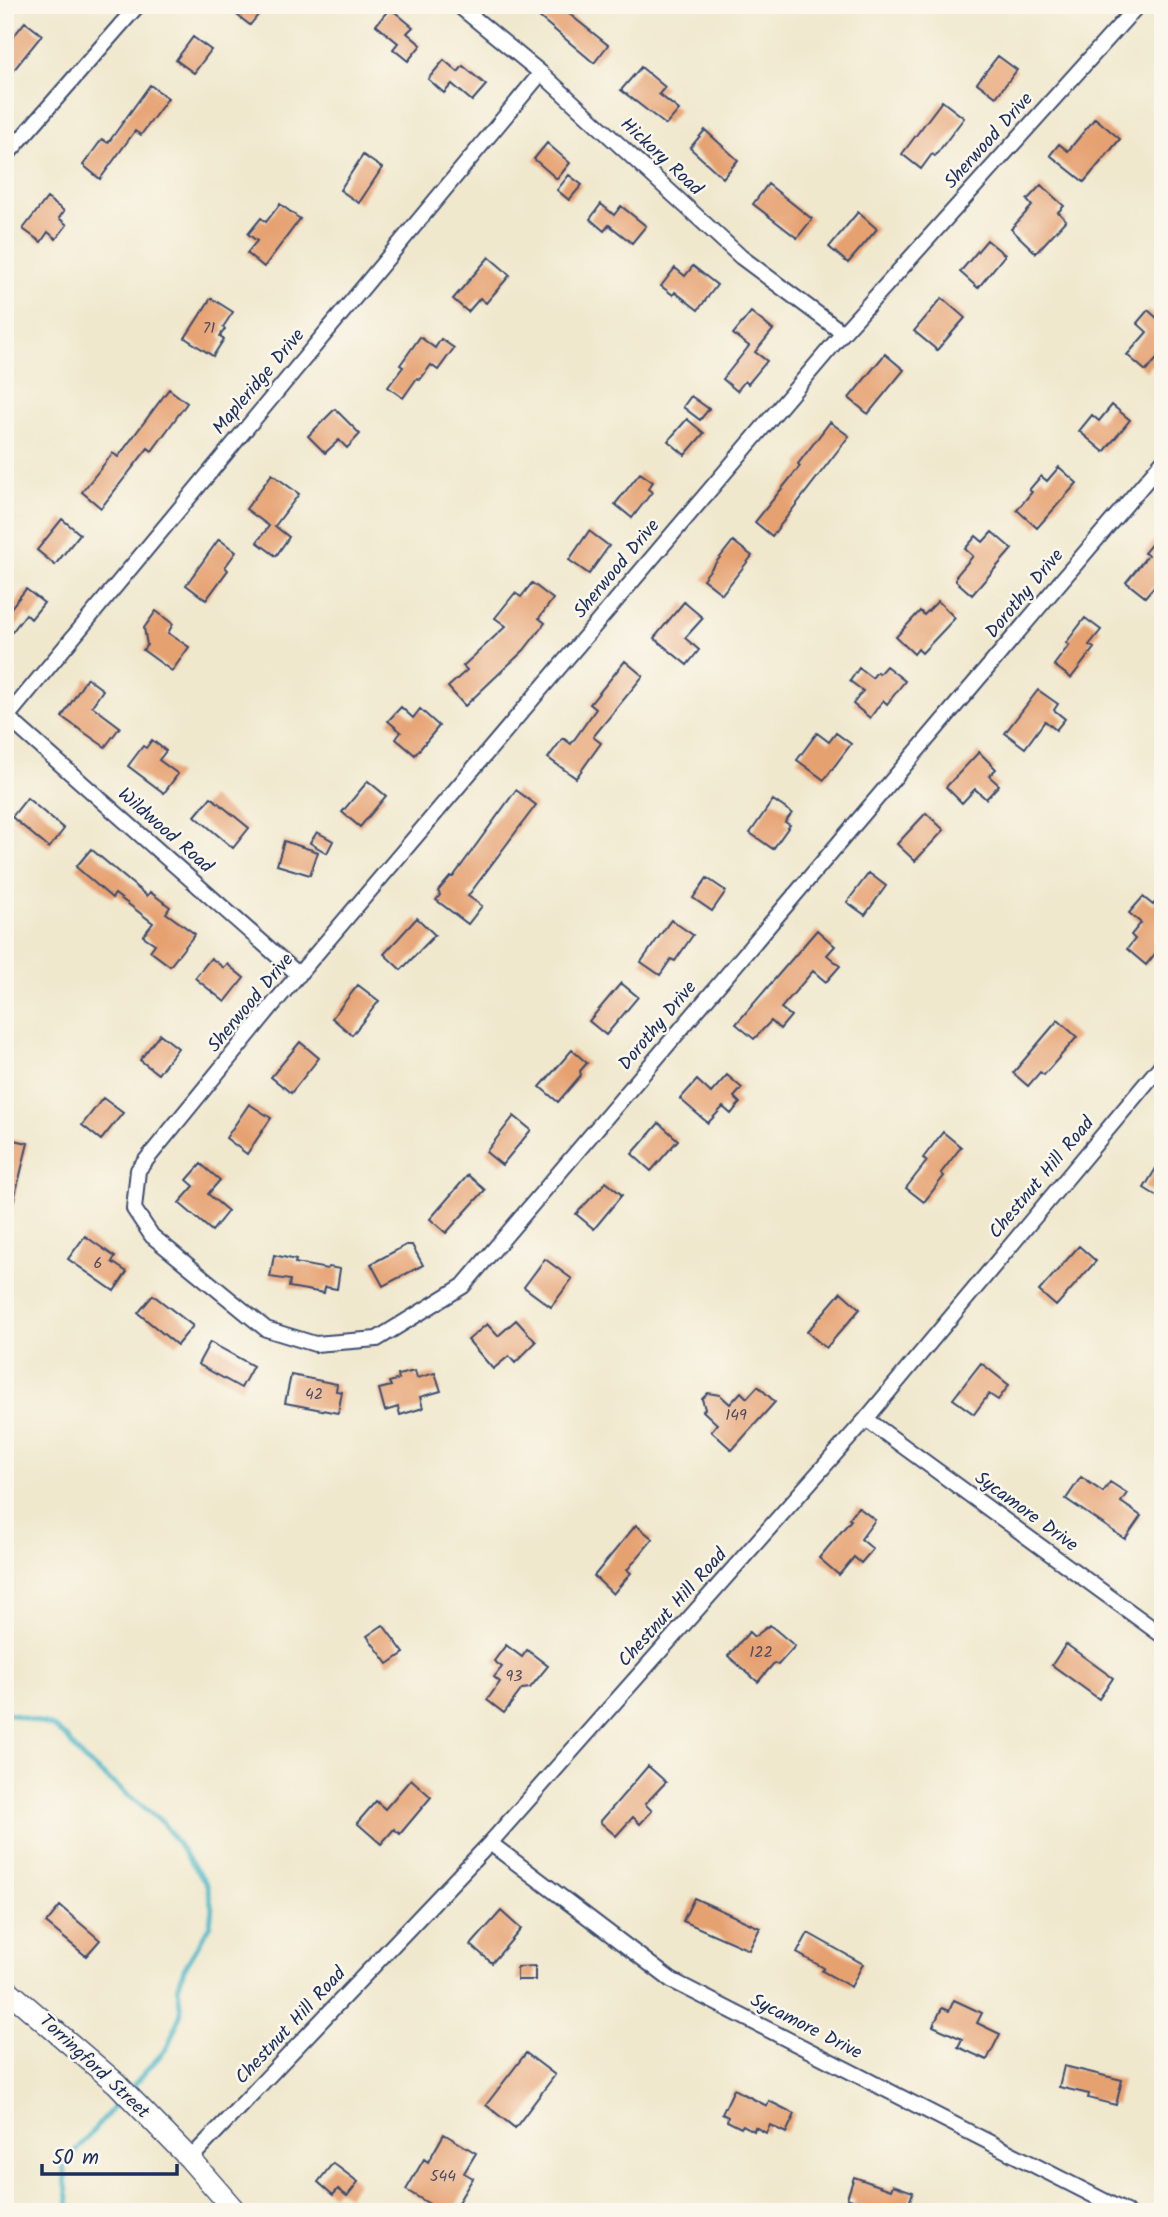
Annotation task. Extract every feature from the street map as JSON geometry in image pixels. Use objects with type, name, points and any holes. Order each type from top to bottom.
[{"type":"main road","name":"Torringford Street","points":[[5,1988],[116,2083],[190,2159],[236,2212]]},
{"type":"street","points":[[5,157],[138,5]]},
{"type":"street","name":"Hickory Road","points":[[458,5],[541,72],[741,257],[843,332]]},
{"type":"street","name":"Sherwood Drive","points":[[138,1170],[299,975],[843,332],[1138,5]]},
{"type":"street","name":"Mapleridge Drive","points":[[6,716],[541,72]]},
{"type":"street","name":"Dorothy Drive","points":[[138,1170],[134,1209],[152,1236],[266,1329],[315,1344],[377,1339],[463,1286],[1163,461]]},
{"type":"street","name":"Wildwood Road","points":[[6,716],[299,975]]},
{"type":"street","name":"Chestnut Hill Road","points":[[190,2159],[490,1843],[866,1419],[1163,1063]]},
{"type":"street","name":"Sycamore Drive","points":[[866,1419],[1163,1636]]},
{"type":"street","name":"Sycamore Drive","points":[[490,1843],[671,1980],[1126,2212]]},
{"type":"building","points":[[224,5],[266,5],[250,25]]},
{"type":"building","points":[[525,5],[558,5],[608,45],[594,63]]},
{"type":"building","points":[[390,8],[413,27],[407,33],[421,45],[408,61],[393,49],[398,43],[376,25]]},
{"type":"building","points":[[25,22],[42,35],[5,81],[5,47]]},
{"type":"building","points":[[193,37],[211,50],[194,73],[176,60]]},
{"type":"building","points":[[998,56],[1017,70],[996,97],[977,83]]},
{"type":"building","points":[[444,60],[458,72],[463,66],[486,85],[472,101],[452,84],[444,93],[428,79]]},
{"type":"building","points":[[641,67],[665,87],[659,94],[679,110],[666,125],[621,90]]},
{"type":"building","points":[[150,85],[168,98],[141,135],[135,131],[100,179],[83,165],[102,139],[108,143]]},
{"type":"building","points":[[942,101],[964,118],[935,156],[932,154],[921,169],[902,154]]},
{"type":"building","points":[[1095,118],[1120,139],[1084,182],[1050,155],[1059,144],[1068,151]]},
{"type":"building","points":[[705,130],[738,160],[723,178],[690,148]]},
{"type":"building","points":[[547,143],[570,163],[557,179],[534,159]]},
{"type":"building","points":[[363,155],[382,168],[359,203],[340,190]]},
{"type":"building","points":[[569,175],[582,185],[569,200],[557,190]]},
{"type":"building","points":[[768,184],[812,219],[797,238],[753,204]]},
{"type":"building","points":[[1041,185],[1064,206],[1058,212],[1066,220],[1036,253],[1011,229],[1032,206],[1027,200]]},
{"type":"building","points":[[47,198],[64,211],[59,218],[67,225],[56,239],[48,232],[41,242],[23,229]]},
{"type":"building","points":[[280,204],[300,219],[264,267],[247,253],[257,241],[248,234],[261,218],[266,222]]},
{"type":"building","points":[[601,204],[614,215],[621,206],[646,226],[632,243],[609,225],[604,231],[590,219]]},
{"type":"building","points":[[858,212],[877,229],[848,263],[829,247]]},
{"type":"building","points":[[987,240],[1005,255],[978,288],[960,272]]},
{"type":"building","points":[[489,257],[510,275],[486,303],[480,298],[468,312],[453,299]]},
{"type":"building","points":[[693,266],[717,285],[698,310],[675,292],[673,295],[661,286],[675,268],[685,276]]},
{"type":"building","points":[[211,298],[233,312],[220,336],[224,339],[213,356],[185,338]]},
{"type":"building","points":[[942,298],[965,318],[937,350],[914,331]]},
{"type":"building","points":[[1148,310],[1158,319],[1163,314],[1163,352],[1146,371],[1127,355],[1147,332],[1137,323]]},
{"type":"building","points":[[751,312],[773,330],[755,352],[767,361],[748,384],[745,381],[737,391],[723,379],[749,346],[733,334]]},
{"type":"building","points":[[420,337],[435,348],[441,339],[454,348],[438,370],[431,365],[420,380],[417,378],[403,398],[388,387]]},
{"type":"building","points":[[885,354],[904,370],[868,414],[849,398]]},
{"type":"building","points":[[169,389],[187,403],[152,451],[148,448],[101,508],[82,492],[113,453],[118,457]]},
{"type":"building","points":[[691,396],[709,409],[700,420],[683,407]]},
{"type":"building","points":[[1112,405],[1130,420],[1104,452],[1079,431],[1092,415],[1099,421]]},
{"type":"building","points":[[335,409],[360,434],[347,448],[339,440],[325,453],[308,436]]},
{"type":"building","points":[[687,419],[704,433],[685,455],[668,441]]},
{"type":"building","points":[[830,422],[849,436],[772,536],[755,522],[800,466],[798,464]]},
{"type":"building","points":[[1059,467],[1077,483],[1037,528],[1017,510],[1041,476],[1047,481]]},
{"type":"building","points":[[640,473],[653,482],[648,489],[652,492],[632,518],[615,504]]},
{"type":"building","points":[[272,474],[299,494],[275,526],[289,537],[276,556],[257,542],[269,526],[246,509]]},
{"type":"building","points":[[62,519],[80,534],[55,565],[37,550]]},
{"type":"building","points":[[1163,530],[1163,576],[1145,597],[1126,582],[1148,555],[1144,553]]},
{"type":"building","points":[[589,531],[609,546],[589,574],[569,560]]},
{"type":"building","points":[[992,532],[1012,549],[972,595],[956,581],[956,576],[973,556],[965,549],[976,536],[983,542]]},
{"type":"building","points":[[219,539],[236,552],[225,567],[228,570],[206,600],[186,585]]},
{"type":"building","points":[[733,541],[752,556],[722,594],[703,579]]},
{"type":"building","points":[[532,583],[553,599],[539,618],[545,623],[524,650],[465,706],[448,687],[467,670],[463,666],[506,626],[495,618],[515,593],[521,597]]},
{"type":"building","points":[[26,589],[44,603],[31,619],[26,614],[5,641],[5,615]]},
{"type":"building","points":[[938,601],[955,618],[922,653],[918,649],[914,654],[896,637],[920,611],[924,615]]},
{"type":"building","points":[[684,602],[703,618],[685,638],[699,650],[687,665],[654,638]]},
{"type":"building","points":[[156,611],[173,624],[168,633],[189,647],[172,671],[143,650],[147,645],[144,628]]},
{"type":"building","points":[[1085,618],[1101,630],[1089,645],[1094,648],[1071,678],[1054,665]]},
{"type":"building","points":[[625,661],[643,676],[593,737],[601,743],[576,778],[548,758],[563,738],[571,744],[596,709],[590,704]]},
{"type":"building","points":[[886,666],[905,681],[887,704],[883,700],[870,718],[853,704],[863,691],[850,681],[859,668],[872,678]]},
{"type":"building","points":[[87,678],[103,690],[92,706],[120,727],[105,747],[62,717]]},
{"type":"building","points":[[1038,690],[1058,704],[1054,710],[1065,719],[1056,730],[1045,721],[1025,748],[1005,733]]},
{"type":"building","points":[[401,707],[413,718],[420,709],[439,726],[415,755],[396,739],[401,732],[388,721]]},
{"type":"building","points":[[817,733],[829,742],[836,733],[851,744],[824,780],[797,760]]},
{"type":"building","points":[[152,740],[166,751],[159,760],[178,774],[164,793],[128,766],[143,746],[146,748]]},
{"type":"building","points":[[979,752],[996,769],[989,776],[999,785],[986,799],[975,789],[962,803],[946,787]]},
{"type":"building","points":[[368,781],[386,796],[360,827],[342,812]]},
{"type":"building","points":[[516,790],[536,805],[468,896],[482,906],[468,924],[436,900],[440,895],[438,891],[453,877]]},
{"type":"building","points":[[211,797],[249,828],[233,848],[195,816]]},
{"type":"building","points":[[27,798],[64,829],[49,848],[12,817]]},
{"type":"building","points":[[773,800],[792,813],[785,822],[790,825],[773,849],[750,833]]},
{"type":"building","points":[[926,813],[944,830],[915,861],[897,844]]},
{"type":"building","points":[[317,832],[333,841],[327,853],[310,843]]},
{"type":"building","points":[[284,841],[318,852],[310,875],[277,865]]},
{"type":"building","points":[[91,849],[147,896],[150,892],[170,907],[166,913],[195,934],[170,966],[150,951],[155,944],[143,936],[153,923],[115,894],[112,898],[76,867]]},
{"type":"building","points":[[869,873],[886,886],[865,915],[847,902]]},
{"type":"building","points":[[707,878],[726,891],[712,911],[693,898]]},
{"type":"building","points":[[1163,893],[1163,944],[1146,965],[1127,949],[1135,939],[1131,935],[1141,923],[1129,913],[1143,897],[1153,905]]},
{"type":"building","points":[[417,918],[435,935],[401,970],[384,954]]},
{"type":"building","points":[[671,920],[693,935],[675,961],[671,959],[660,975],[641,962]]},
{"type":"building","points":[[817,930],[835,946],[827,955],[840,966],[826,982],[813,971],[781,1008],[791,1016],[780,1029],[771,1021],[754,1039],[736,1024]]},
{"type":"building","points":[[211,958],[224,968],[227,964],[244,978],[225,1002],[195,978]]},
{"type":"building","points":[[621,983],[638,997],[606,1035],[589,1021]]},
{"type":"building","points":[[358,985],[379,1001],[352,1035],[332,1018]]},
{"type":"building","points":[[1058,1020],[1077,1037],[1044,1075],[1040,1072],[1028,1086],[1013,1073]]},
{"type":"building","points":[[160,1034],[178,1048],[158,1074],[140,1060]]},
{"type":"building","points":[[300,1042],[319,1058],[291,1093],[271,1077]]},
{"type":"building","points":[[572,1050],[587,1063],[580,1071],[581,1075],[558,1102],[540,1087]]},
{"type":"building","points":[[727,1075],[742,1088],[734,1097],[740,1103],[731,1114],[723,1107],[708,1123],[680,1099],[697,1080],[711,1093]]},
{"type":"building","points":[[103,1098],[123,1113],[101,1140],[82,1125]]},
{"type":"building","points":[[249,1104],[271,1118],[247,1154],[226,1138]]},
{"type":"building","points":[[514,1116],[531,1130],[502,1165],[486,1152]]},
{"type":"building","points":[[659,1123],[678,1140],[651,1171],[632,1154]]},
{"type":"building","points":[[943,1132],[961,1147],[924,1202],[906,1188],[927,1161],[923,1158]]},
{"type":"building","points":[[5,1138],[28,1143],[11,1212],[5,1212]]},
{"type":"building","points":[[1163,1157],[1163,1200],[1144,1188]]},
{"type":"building","points":[[201,1164],[220,1180],[208,1194],[228,1211],[212,1231],[179,1203],[194,1186],[187,1180]]},
{"type":"building","points":[[468,1175],[485,1190],[446,1233],[430,1219]]},
{"type":"building","points":[[606,1182],[622,1195],[594,1229],[576,1214]]},
{"type":"building","points":[[85,1236],[115,1257],[112,1262],[127,1272],[114,1291],[68,1259]]},
{"type":"building","points":[[406,1245],[412,1245],[423,1265],[383,1286],[371,1264]]},
{"type":"building","points":[[1079,1246],[1096,1261],[1056,1306],[1039,1291]]},
{"type":"building","points":[[274,1255],[296,1260],[295,1263],[340,1269],[337,1289],[325,1287],[324,1293],[289,1287],[290,1280],[270,1277]]},
{"type":"building","points":[[545,1259],[572,1279],[551,1307],[524,1287]]},
{"type":"building","points":[[841,1292],[860,1309],[826,1348],[807,1332]]},
{"type":"building","points":[[153,1295],[193,1326],[177,1345],[138,1313]]},
{"type":"building","points":[[516,1320],[536,1342],[515,1363],[509,1356],[493,1369],[468,1340],[487,1324],[498,1336]]},
{"type":"building","points":[[210,1342],[253,1366],[241,1388],[198,1364]]},
{"type":"building","points":[[981,1363],[1009,1385],[998,1400],[989,1394],[974,1414],[953,1399]]},
{"type":"building","points":[[415,1371],[417,1378],[435,1373],[441,1391],[420,1397],[423,1408],[400,1415],[398,1407],[385,1411],[379,1389],[391,1386],[389,1382],[399,1379],[398,1375]]},
{"type":"building","points":[[291,1375],[337,1384],[336,1391],[342,1392],[338,1413],[285,1403]]},
{"type":"building","points":[[758,1386],[775,1402],[732,1450],[711,1431],[717,1424],[703,1411],[705,1409],[702,1399],[708,1393],[720,1395],[730,1404],[741,1392],[747,1398]]},
{"type":"building","points":[[1081,1477],[1103,1492],[1110,1482],[1127,1493],[1121,1502],[1141,1516],[1125,1539],[1066,1499]]},
{"type":"building","points":[[858,1507],[875,1520],[861,1539],[873,1549],[861,1563],[854,1557],[839,1575],[819,1558],[851,1520],[849,1519]]},
{"type":"building","points":[[636,1525],[653,1539],[627,1570],[631,1573],[613,1594],[594,1576]]},
{"type":"building","points":[[383,1625],[404,1653],[388,1664],[367,1636]]},
{"type":"building","points":[[770,1625],[795,1646],[778,1665],[774,1663],[758,1682],[728,1656],[749,1632],[754,1637]]},
{"type":"building","points":[[1066,1644],[1113,1678],[1099,1699],[1052,1665]]},
{"type":"building","points":[[506,1645],[522,1657],[527,1650],[548,1666],[530,1688],[522,1689],[504,1713],[487,1700],[500,1682],[494,1677],[502,1667],[494,1661]]},
{"type":"building","points":[[648,1766],[666,1782],[645,1804],[652,1811],[640,1824],[633,1817],[616,1836],[600,1822]]},
{"type":"building","points":[[411,1779],[431,1797],[400,1834],[394,1829],[381,1844],[357,1823],[376,1801],[385,1809]]},
{"type":"building","points":[[694,1898],[760,1928],[749,1950],[683,1921]]},
{"type":"building","points":[[60,1906],[100,1940],[86,1956],[46,1923]]},
{"type":"building","points":[[501,1911],[521,1929],[492,1963],[471,1945]]},
{"type":"building","points":[[808,1933],[863,1964],[851,1987],[797,1953]]},
{"type":"building","points":[[535,1966],[535,1980],[517,1980],[517,1967]]},
{"type":"building","points":[[954,2000],[982,2013],[977,2023],[1000,2034],[987,2060],[958,2047],[962,2039],[933,2026],[942,2008],[949,2011]]},
{"type":"building","points":[[526,2053],[555,2075],[515,2128],[486,2105]]},
{"type":"building","points":[[1064,2066],[1122,2080],[1116,2105],[1088,2098],[1089,2094],[1059,2087]]},
{"type":"building","points":[[734,2089],[767,2106],[769,2101],[795,2114],[786,2133],[770,2125],[766,2133],[755,2127],[754,2131],[743,2125],[741,2128],[727,2121],[728,2117],[722,2114]]},
{"type":"building","points":[[444,2134],[476,2153],[464,2173],[473,2178],[452,2212],[443,2212],[406,2190],[424,2159],[428,2162]]},
{"type":"building","points":[[333,2163],[358,2182],[347,2196],[338,2189],[333,2195],[318,2182]]},
{"type":"building","points":[[854,2177],[891,2190],[893,2185],[913,2192],[906,2212],[868,2212],[853,2206],[855,2201],[847,2198]]},
{"type":"waterway","points":[[5,1712],[52,1726],[67,1738],[83,1759],[163,1823],[207,1885],[212,1908],[210,1925],[184,1969],[178,1988],[181,2013],[167,2048],[129,2090]]},
{"type":"waterway","points":[[70,2212],[63,2165],[122,2098]]}]
